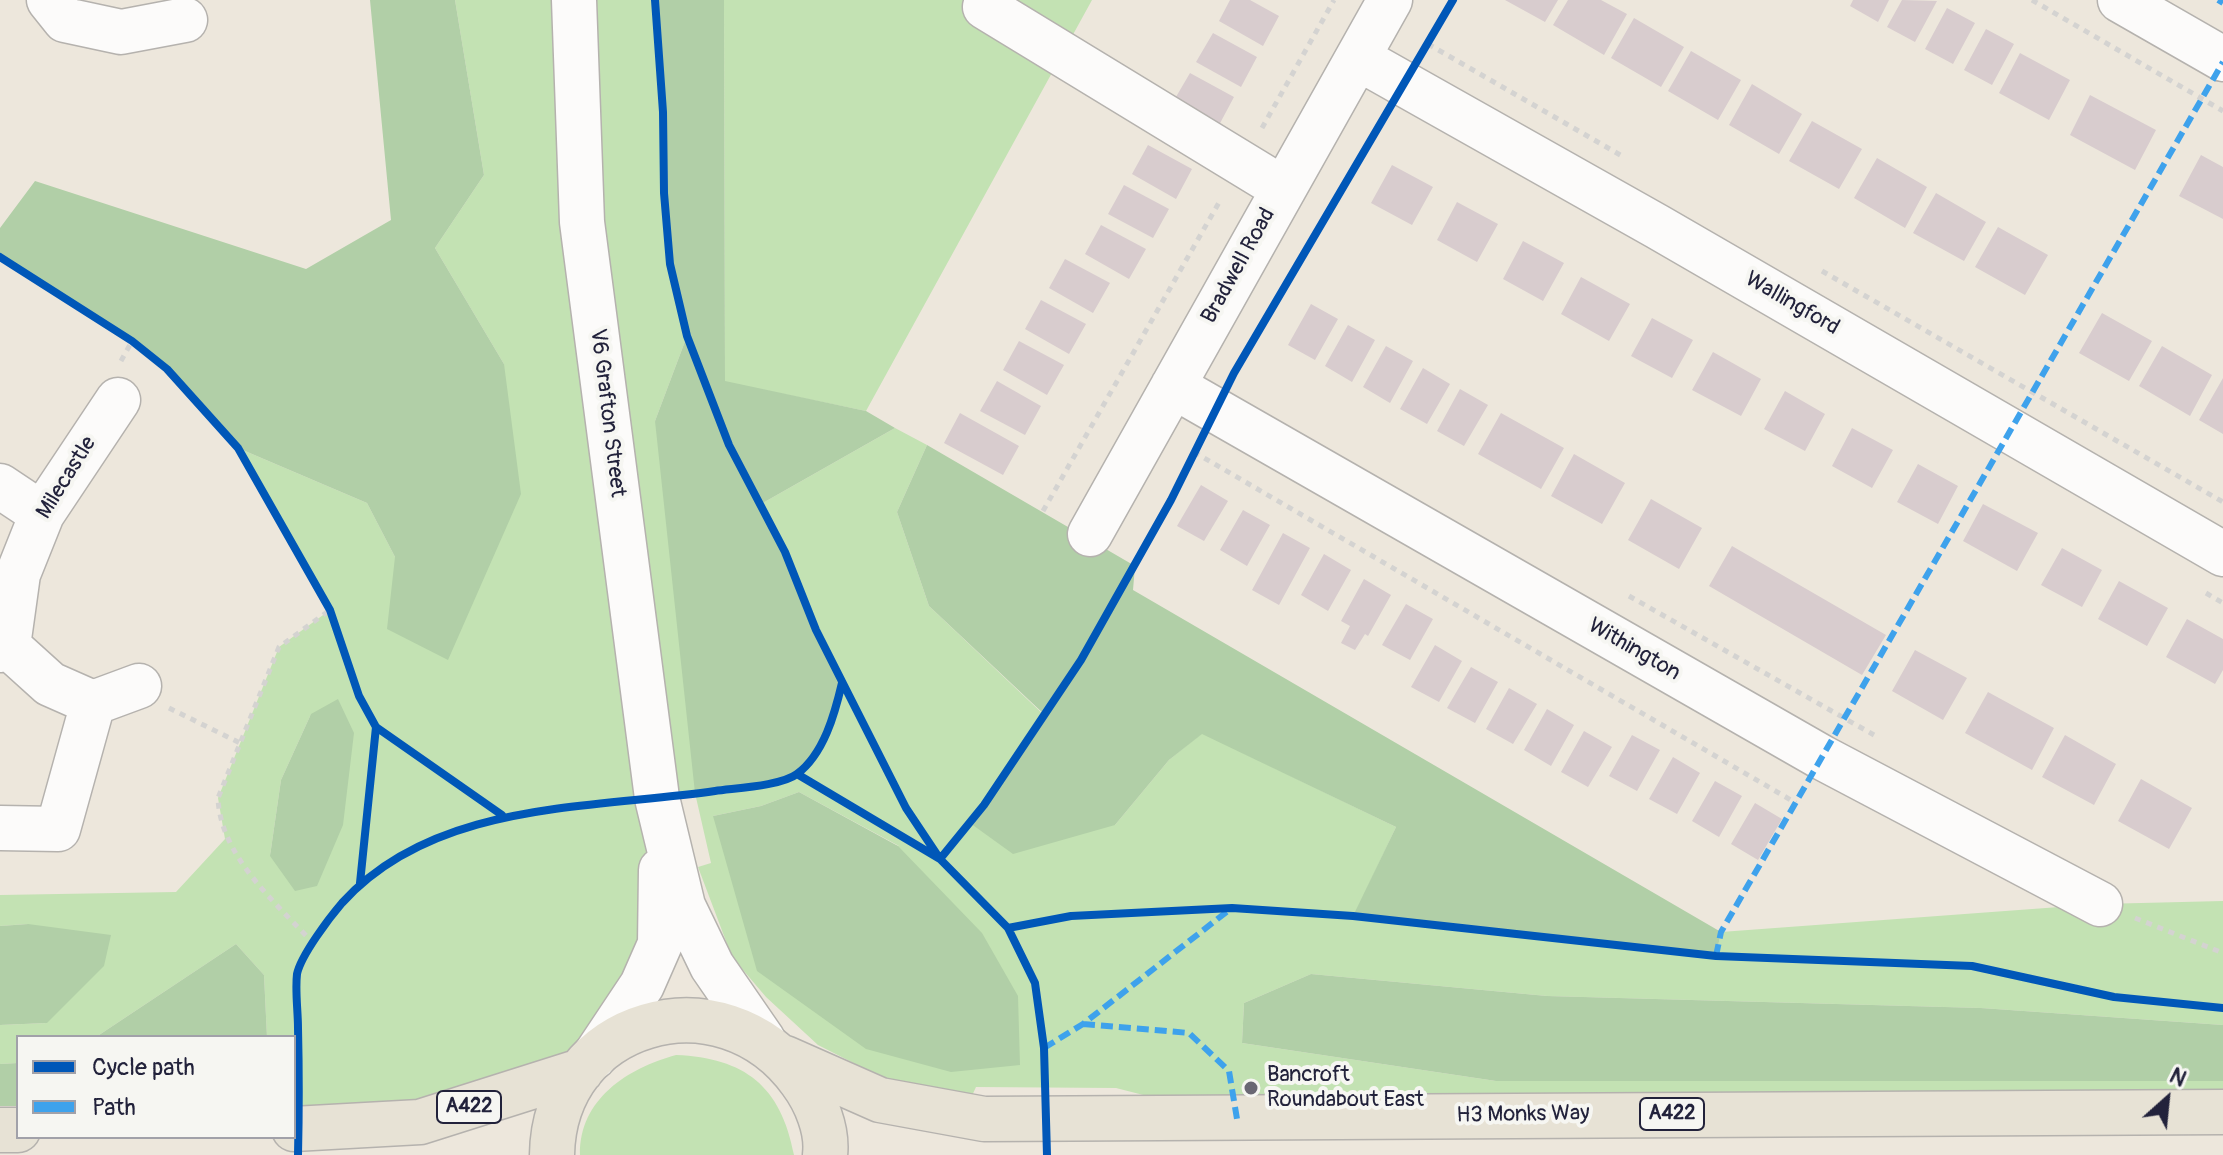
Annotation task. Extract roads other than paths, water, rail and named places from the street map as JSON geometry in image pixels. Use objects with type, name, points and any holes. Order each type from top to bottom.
[{"type":"main road","name":"A422","points":[[296,1129],[420,1122],[587,1064],[623,1035],[657,1023],[694,1019],[730,1025],[774,1049]]},
{"type":"main road","name":"H3 Monks Way","points":[[774,1049],[880,1100],[984,1119],[1120,1121],[1585,1114],[2223,1112]]},
{"type":"main road","points":[[774,1049],[814,1098],[825,1155]]},
{"type":"main road","name":"A422","points":[[552,1155],[560,1109],[587,1064]]},
{"type":"street","points":[[49,0],[65,20],[121,32],[185,20]]},
{"type":"street","name":"V6 Grafton Street","points":[[574,0],[582,222],[662,824],[689,918],[712,966],[774,1049]]},
{"type":"street","name":"Bradwell Road","points":[[1090,534],[1390,0]]},
{"type":"street","points":[[2120,0],[2223,59]]},
{"type":"street","points":[[985,7],[1282,188]]},
{"type":"street","name":"Wallingford","points":[[1358,58],[1658,227],[2223,554]]},
{"type":"street","name":"Withington","points":[[1173,386],[1823,758],[2100,904]]},
{"type":"street","name":"Milecastle","points":[[4,648],[18,574],[42,514],[118,400]]},
{"type":"street","points":[[0,486],[42,514]]},
{"type":"street","points":[[4,648],[50,684],[93,703],[139,686]]},
{"type":"street","points":[[0,828],[58,829],[93,703]]},
{"type":"street","name":"V6 Grafton Street","points":[[587,1064],[642,985],[660,944],[662,824]]},
{"type":"place","name":"Bancroft Roundabout East","points":[[1251,1088]]}]
